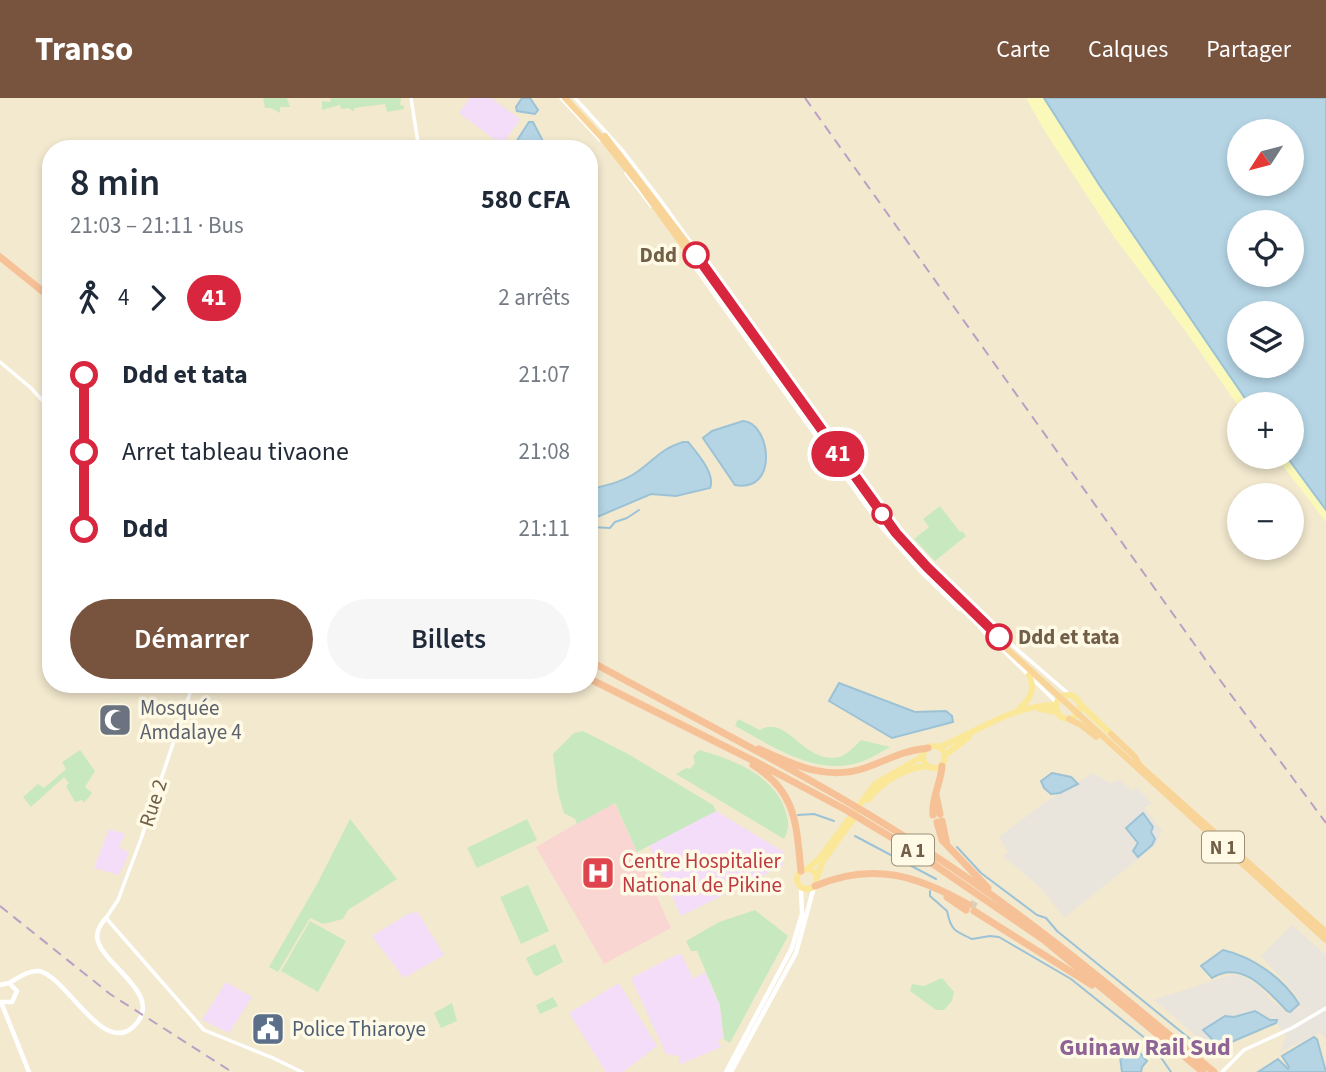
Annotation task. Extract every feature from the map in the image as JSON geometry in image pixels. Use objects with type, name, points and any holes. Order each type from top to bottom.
[{"type":"highway","name":"N 1","points":[[563,98],[605,142],[866,503],[920,566],[1014,658],[1326,932]]},
{"type":"highway","name":"N 1","points":[[573,98],[621,151],[896,533],[1030,671]]},
{"type":"highway","points":[[0,251],[42,285]]},
{"type":"highway","points":[[0,257],[42,291]]},
{"type":"highway","name":"A 1","points":[[598,666],[743,744],[922,847],[1003,903],[1094,972],[1214,1072]]},
{"type":"highway","name":"A 1","points":[[598,683],[737,751],[846,810],[928,860],[1044,940],[1203,1072]]},
{"type":"highway","points":[[1069,719],[1081,725],[1127,764],[1139,768]]},
{"type":"highway","points":[[1111,734],[1135,757],[1139,768]]},
{"type":"highway","points":[[743,744],[751,745],[804,769],[832,774],[862,769],[903,752],[928,748]]},
{"type":"highway","points":[[737,751],[742,758],[773,778],[787,797],[795,817],[804,870]]},
{"type":"highway","points":[[942,766],[936,795],[937,818],[947,845],[1003,903]]},
{"type":"highway","name":"N 1","points":[[1139,768],[1326,940]]},
{"type":"highway","points":[[814,886],[854,875],[880,873],[907,876],[943,891],[947,898],[972,908],[992,925],[1001,927],[1128,1009]]},
{"type":"main road","points":[[1017,710],[1030,696],[1030,671]]},
{"type":"main road","points":[[1080,704],[1078,715],[1069,719],[1060,716],[1057,707],[1063,696],[1070,695],[1076,698],[1111,734]]},
{"type":"main road","points":[[729,1072],[799,935],[823,861],[871,789],[882,779],[923,756],[928,748],[939,747],[995,718],[1017,710],[1057,707]]},
{"type":"main road","points":[[923,756],[927,765],[933,768],[942,766],[945,755],[976,733],[1003,719],[1057,707]]},
{"type":"main road","points":[[939,747],[945,755]]},
{"type":"main road","points":[[863,803],[887,781],[927,765]]},
{"type":"main road","points":[[799,935],[802,906],[801,888],[797,878],[819,859],[852,818]]},
{"type":"main road","points":[[804,870],[813,871],[817,877]]},
{"type":"main road","points":[[801,888],[809,889],[814,886]]},
{"type":"main road","points":[[0,985],[35,971],[46,974],[108,1031],[125,1032],[136,1024],[143,1009],[142,1001],[98,942],[98,930],[106,918]]},
{"type":"main road","points":[[1,1002],[8,1003],[16,998],[15,987],[22,976]]},
{"type":"main road","points":[[9,983],[15,987]]},
{"type":"main road","points":[[1,1002],[29,1072]]},
{"type":"main road","points":[[8,1003],[9,1018]]},
{"type":"street","points":[[411,98],[418,140]]},
{"type":"street","points":[[621,151],[692,242],[899,531],[928,564],[1011,644],[1070,695]]},
{"type":"street","points":[[0,362],[42,400]]},
{"type":"street","points":[[1030,671],[1057,707]]},
{"type":"street","name":"Rue 2","points":[[106,918],[118,900],[141,839],[190,693]]},
{"type":"street","points":[[106,918],[204,1030],[302,1072]]},
{"type":"street","points":[[1222,1072],[1244,1051],[1326,1008]]},
{"type":"shaded area","points":[[0,98],[1044,98],[1227,371],[1227,378],[1232,378],[1241,392],[1227,392],[1227,469],[1296,469],[1326,510],[1326,1072],[0,1072]]},
{"type":"shaded area","points":[[470,98],[491,98],[520,119],[505,140],[495,140],[459,113]]},
{"type":"shaded area","points":[[1093,773],[1110,783],[1120,780],[1133,791],[1136,787],[1152,803],[1144,808],[1162,830],[1156,845],[1064,918],[1043,890],[1003,856],[1008,852],[999,837],[1047,801]]},
{"type":"shaded area","name":"Centre Hospitalier National de Pikine","points":[[612,803],[615,804],[671,928],[604,964],[536,847]]},
{"type":"shaded area","points":[[716,811],[784,852],[784,865],[681,916],[649,845]]},
{"type":"shaded area","points":[[109,829],[125,834],[119,847],[129,853],[119,875],[94,868]]},
{"type":"shaded area","points":[[417,911],[444,955],[404,978],[372,936]]},
{"type":"shaded area","points":[[1292,925],[1326,955],[1326,1039],[1320,1033],[1280,1052],[1286,1036],[1277,1021],[1255,1011],[1234,1017],[1204,1032],[1213,1039],[1208,1046],[1154,1000],[1233,974],[1245,977],[1261,988],[1289,1014],[1300,1007],[1296,995],[1261,956]]},
{"type":"shaded area","points":[[678,954],[682,955],[693,979],[705,972],[720,1006],[723,1038],[718,1040],[721,1047],[679,1065],[679,1056],[666,1054],[631,978]]},
{"type":"shaded area","points":[[226,982],[252,997],[229,1033],[202,1020]]},
{"type":"shaded area","points":[[619,983],[657,1046],[623,1072],[606,1072],[569,1013]]},
{"type":"green space","points":[[263,98],[287,98],[290,107],[280,107],[280,113],[265,108]]},
{"type":"green space","points":[[331,98],[401,98],[400,105],[404,106],[404,109],[387,112],[385,104],[354,108],[354,112],[349,108],[341,109],[340,105],[322,110],[322,101],[330,102]]},
{"type":"green space","points":[[940,506],[966,536],[935,561],[914,539],[929,527],[923,519]]},
{"type":"green space","points":[[738,719],[760,730],[770,727],[779,729],[816,754],[827,757],[842,756],[861,740],[890,747],[861,762],[827,766],[779,750],[735,726]]},
{"type":"green space","points":[[583,731],[628,754],[713,805],[716,811],[637,852],[615,803],[577,824],[575,819],[564,813],[558,793],[553,754],[574,733]]},
{"type":"green space","points":[[80,750],[95,771],[85,787],[92,793],[84,803],[82,800],[75,802],[66,786],[69,783],[64,777],[31,807],[23,797],[38,784],[44,788],[66,769],[62,762]]},
{"type":"green space","points":[[699,750],[739,764],[763,779],[773,789],[781,800],[787,817],[788,829],[784,839],[676,774],[686,768],[690,769],[695,763],[693,756]]},
{"type":"green space","points":[[350,819],[397,879],[348,910],[343,919],[323,924],[310,918],[278,972],[269,967],[317,884]]},
{"type":"green space","points":[[527,819],[537,840],[477,868],[467,848]]},
{"type":"green space","points":[[528,885],[549,931],[521,944],[500,897]]},
{"type":"green space","points":[[755,910],[788,936],[730,1043],[724,1039],[720,1005],[697,951],[691,951],[686,941],[719,922]]},
{"type":"green space","points":[[310,921],[346,941],[318,992],[281,971]]},
{"type":"green space","points":[[555,944],[563,962],[537,976],[534,975],[526,958]]},
{"type":"green space","points":[[942,978],[954,992],[952,1001],[944,1010],[936,1010],[910,991],[912,984],[924,986]]},
{"type":"green space","points":[[553,997],[558,1006],[540,1014],[536,1005]]},
{"type":"green space","points":[[452,1003],[457,1021],[441,1028],[434,1013]]},
{"type":"sand","points":[[1026,98],[1044,98],[1100,186],[1227,372],[1227,378],[1231,378],[1241,392],[1228,392],[1114,237]]},
{"type":"sand","points":[[1285,469],[1296,469],[1326,510],[1326,522],[1304,493],[1304,483],[1296,483]]},
{"type":"water","points":[[522,98],[530,98],[538,110],[535,114],[517,111],[516,107]]},
{"type":"water","points":[[1044,98],[1326,98],[1326,510],[1296,469],[1304,469],[1304,392],[1241,392],[1231,378],[1304,378],[1304,301],[1227,301],[1227,372],[1100,186]]},
{"type":"water","points":[[529,122],[533,122],[542,140],[517,140]]},
{"type":"water","points":[[743,421],[752,424],[759,433],[766,456],[759,479],[749,485],[735,485],[703,438],[712,431]]},
{"type":"water","points":[[688,442],[705,464],[710,476],[710,488],[676,496],[651,494],[598,517],[598,487],[637,472],[675,445]]},
{"type":"water","points":[[839,683],[915,712],[946,711],[952,716],[953,722],[892,738],[829,701]]},
{"type":"water","points":[[1052,773],[1071,777],[1078,784],[1060,793],[1051,794],[1041,781]]},
{"type":"water","points":[[1143,813],[1153,827],[1151,832],[1155,839],[1138,857],[1133,851],[1138,843],[1126,828]]},
{"type":"water","points":[[1223,950],[1256,963],[1276,977],[1299,1004],[1290,1012],[1287,1011],[1254,980],[1234,972],[1212,978],[1201,966]]},
{"type":"water","points":[[1255,1011],[1270,1020],[1277,1020],[1276,1023],[1215,1049],[1209,1057],[1203,1053],[1212,1039],[1203,1030],[1225,1016],[1234,1017]]},
{"type":"water","points":[[1314,1037],[1317,1039],[1326,1072],[1258,1072],[1278,1059],[1288,1069],[1282,1056]]},
{"type":"water","points":[[1135,1047],[1147,1061],[1141,1072],[1122,1072],[1119,1049]]},
{"type":"waterway","points":[[598,527],[610,528],[615,522],[639,510]]},
{"type":"waterway","points":[[798,815],[814,814],[834,821]]},
{"type":"waterway","points":[[855,836],[936,879]]},
{"type":"waterway","points":[[957,847],[981,873],[1037,915],[1046,918],[1057,931],[1205,1051]]},
{"type":"waterway","points":[[930,891],[930,896],[947,911],[957,932],[972,939],[999,937],[1071,979],[1151,1043],[1171,1072]]},
{"type":"tunnel","points":[[970,903],[977,907]]},
{"type":"railway","points":[[805,98],[1220,680],[1326,823]]},
{"type":"railway","points":[[0,906],[110,994],[232,1072]]},
{"type":"bus line","name":"41","points":[[696,255],[896,533],[999,637]]},
{"type":"place","name":"Ddd","points":[[696,255]]},
{"type":"place","name":"Ddd et tata","points":[[999,637]]},
{"type":"place","name":"Mosquée Amdalaye 4","points":[[115,720]]},
{"type":"place","name":"Centre Hospitalier National de Pikine","points":[[598,873]]},
{"type":"place","name":"Police Thiaroye","points":[[268,1029]]},
{"type":"district","name":"Guinaw Rail Sud","points":[[1145,1047]]}]
